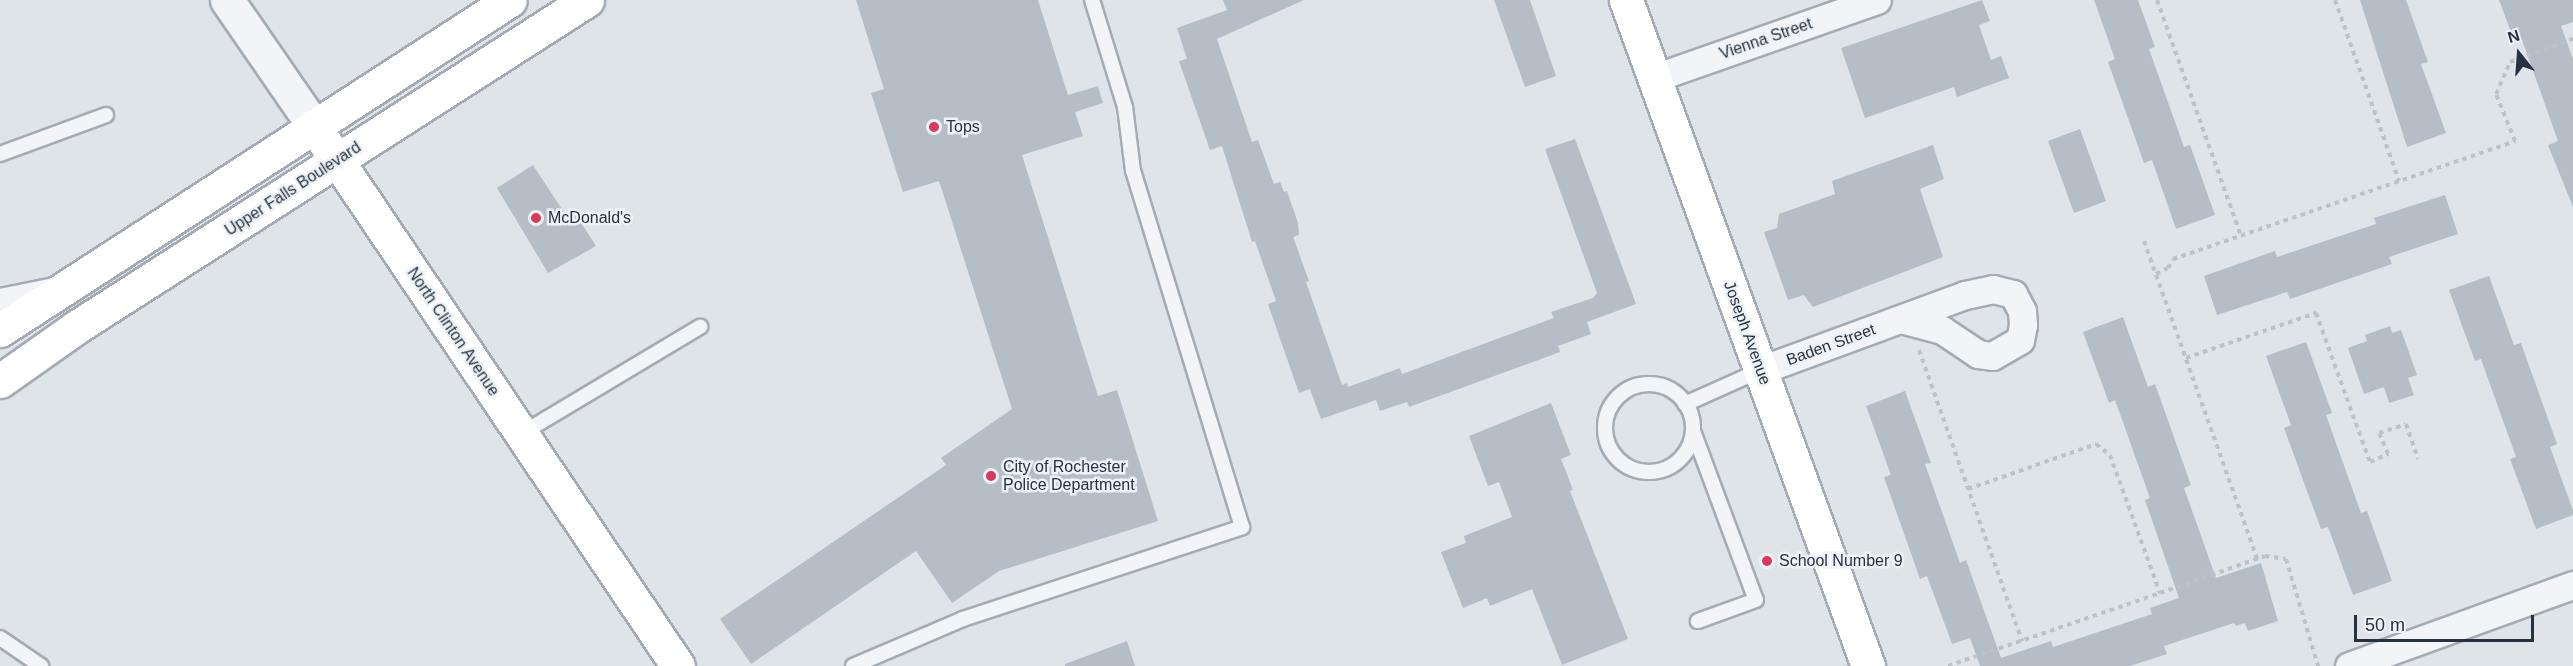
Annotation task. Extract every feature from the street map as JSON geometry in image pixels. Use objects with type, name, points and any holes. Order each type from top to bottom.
[{"type":"main road","points":[[0,330],[67,284],[510,0]]},
{"type":"main road","name":"Upper Falls Boulevard","points":[[0,381],[75,328],[587,0]]},
{"type":"main road","name":"Joseph Avenue","points":[[1626,0],[1868,666]]},
{"type":"main road","name":"North Clinton Avenue","points":[[314,126],[678,666]]},
{"type":"street","name":"North Clinton Avenue","points":[[227,0],[314,126]]},
{"type":"street","name":"Vienna Street","points":[[1654,78],[1877,0]]},
{"type":"street","points":[[0,302],[40,296],[67,284]]},
{"type":"street","name":"Baden Street","points":[[1761,370],[1905,320]]},
{"type":"street","points":[[2349,666],[2573,585]]},
{"type":"lane","points":[[853,666],[963,620],[1242,527],[1133,171],[1125,107],[1092,0]]},
{"type":"lane","points":[[0,154],[106,115]]},
{"type":"lane","points":[[521,434],[700,327]]},
{"type":"lane","points":[[1684,404],[1761,370]]},
{"type":"lane","points":[[1692,429],[1686,450],[1678,461],[1652,472],[1625,465],[1607,442],[1608,412],[1628,389],[1657,385],[1670,390],[1684,404],[1756,600],[1698,621]]},
{"type":"lane","points":[[0,638],[41,666]]},
{"type":"path","points":[[2157,0],[2241,236]]},
{"type":"path","points":[[2335,0],[2399,181]]},
{"type":"path","points":[[2156,274],[2168,268],[2173,259],[2515,141],[2496,94],[2510,62],[2573,39]]},
{"type":"path","points":[[2144,241],[2258,559]]},
{"type":"path","points":[[2186,358],[2316,313],[2370,462],[2388,454],[2379,433],[2406,424],[2418,459]]},
{"type":"path","points":[[1905,320],[2022,641]]},
{"type":"path","points":[[1968,489],[2096,444],[2110,455],[2160,593]]},
{"type":"path","points":[[1948,666],[2258,559],[2276,556],[2286,559],[2290,567],[2318,666]]},
{"type":"building","points":[[856,0],[1038,0],[1068,95],[1098,86],[1103,103],[1075,112],[1083,136],[1022,155],[1098,396],[1117,390],[1158,521],[999,571],[952,603],[916,551],[751,664],[720,619],[946,465],[941,458],[1012,409],[939,181],[903,192],[871,93],[884,89]]},
{"type":"building","points":[[1223,0],[1304,0],[1217,39],[1252,142],[1258,140],[1274,184],[1280,182],[1284,192],[1287,191],[1298,223],[1299,235],[1293,237],[1309,281],[1306,282],[1342,385],[1347,383],[1348,387],[1400,368],[1402,374],[1554,318],[1551,312],[1593,298],[1597,293],[1545,149],[1575,139],[1636,304],[1587,322],[1591,334],[1558,346],[1560,352],[1478,382],[1409,407],[1407,402],[1380,411],[1376,400],[1321,419],[1310,389],[1299,393],[1268,304],[1276,301],[1255,241],[1252,242],[1222,146],[1210,150],[1179,61],[1187,59],[1177,28],[1227,10]]},
{"type":"building","points":[[1494,0],[1530,0],[1556,76],[1525,87]]},
{"type":"building","points":[[1982,0],[1990,21],[1979,25],[1991,60],[2001,56],[2009,78],[1957,97],[1954,87],[1865,118],[1841,48]]},
{"type":"building","points":[[2094,0],[2138,0],[2155,47],[2149,49],[2184,147],[2190,145],[2215,215],[2176,229],[2152,160],[2144,163],[2108,62],[2115,59]]},
{"type":"building","points":[[2360,0],[2406,0],[2428,62],[2421,64],[2446,133],[2407,147]]},
{"type":"building","points":[[2499,0],[2573,0],[2573,22],[2561,26],[2573,59],[2573,207],[2548,145],[2558,141],[2522,40],[2515,43]]},
{"type":"building","points":[[2080,129],[2106,201],[2074,213],[2048,141]]},
{"type":"building","points":[[1933,145],[1944,179],[1920,189],[1943,257],[1813,307],[1804,295],[1788,300],[1764,232],[1777,228],[1779,214],[1835,194],[1832,181]]},
{"type":"building","points":[[533,165],[569,220],[576,215],[596,246],[548,273],[497,188]]},
{"type":"building","points":[[2445,195],[2458,234],[2389,257],[2392,264],[2290,299],[2287,292],[2217,315],[2204,276],[2275,251],[2277,257],[2376,224],[2374,218]]},
{"type":"building","points":[[2489,276],[2514,345],[2521,343],[2557,444],[2550,447],[2573,510],[2573,515],[2536,529],[2510,459],[2516,457],[2481,359],[2475,361],[2449,290]]},
{"type":"building","points":[[2123,317],[2148,387],[2155,384],[2191,485],[2184,488],[2216,578],[2261,563],[2278,621],[2248,631],[2245,623],[2236,626],[2234,623],[2164,646],[2167,654],[2130,666],[1980,666],[1970,638],[1952,644],[1927,576],[1920,579],[1884,477],[1891,475],[1866,406],[1905,391],[1931,463],[1925,464],[1960,563],[1966,560],[2001,658],[2051,641],[2053,647],[2152,614],[2150,608],[2179,598],[2145,500],[2150,498],[2115,400],[2109,403],[2083,332]]},
{"type":"building","points":[[2390,326],[2392,333],[2401,330],[2417,375],[2408,378],[2414,395],[2389,403],[2384,387],[2364,394],[2348,348],[2367,341],[2365,335]]},
{"type":"building","points":[[2306,342],[2332,413],[2326,415],[2361,513],[2367,511],[2392,581],[2353,595],[2328,527],[2321,529],[2284,428],[2291,425],[2266,356]]},
{"type":"building","points":[[1551,403],[1571,455],[1561,459],[1573,490],[1570,491],[1628,639],[1562,665],[1532,589],[1490,606],[1487,598],[1463,608],[1441,552],[1466,543],[1464,536],[1512,517],[1499,482],[1488,486],[1469,436]]},
{"type":"building","points":[[1127,641],[1135,666],[1065,666],[1065,664]]},
{"type":"place","name":"Tops","points":[[934,127]]},
{"type":"place","name":"McDonald's","points":[[536,218]]},
{"type":"place","name":"City of Rochester Police Department","points":[[991,476]]},
{"type":"place","name":"School Number 9","points":[[1767,561]]}]
